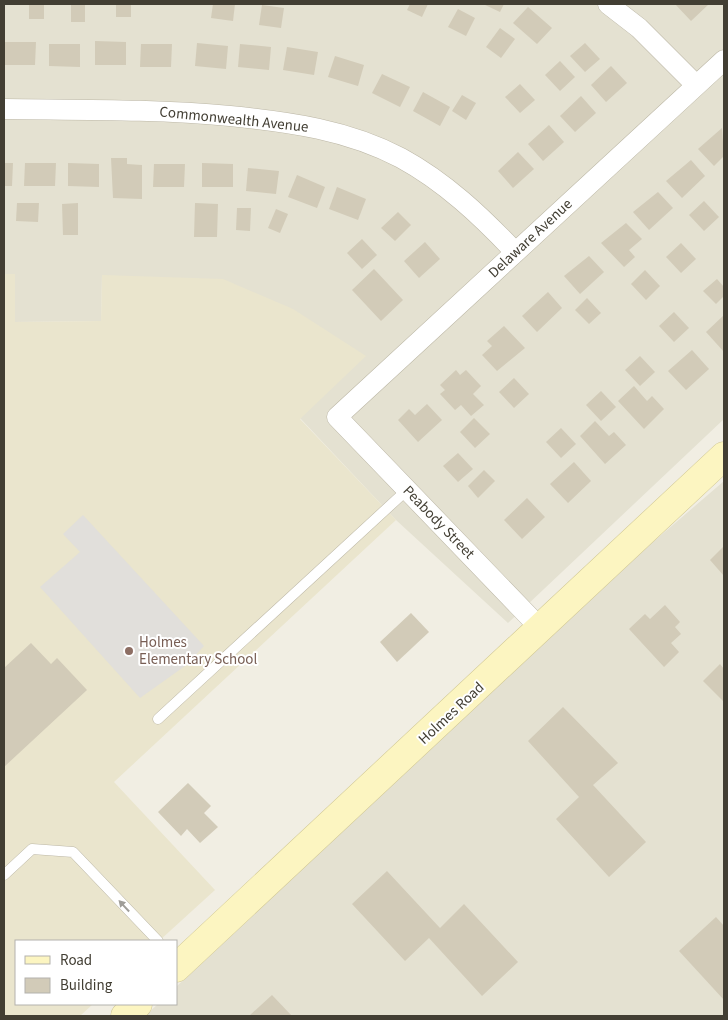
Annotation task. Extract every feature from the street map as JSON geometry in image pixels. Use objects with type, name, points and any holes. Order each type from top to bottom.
[{"type":"main road","name":"Holmes Road","points":[[178,964],[724,456]]},
{"type":"main road","points":[[125,1016],[137,1005]]},
{"type":"street","points":[[608,4],[639,28],[696,85]]},
{"type":"street","name":"Delaware Avenue","points":[[337,417],[724,60]]},
{"type":"street","name":"Commonwealth Avenue","points":[[4,109],[172,111],[272,120],[348,135],[402,158],[456,195],[515,252]]},
{"type":"street","name":"Peabody Street","points":[[337,417],[540,629]]},
{"type":"lane","points":[[158,719],[408,489]]},
{"type":"lane","points":[[4,876],[32,849],[73,852],[157,940]]},
{"type":"shaded area","points":[[4,4],[724,4],[724,419],[508,623],[396,520],[300,418],[102,275],[101,321],[15,322],[15,274],[4,274]]},
{"type":"shaded area","name":"Holmes Elementary School","points":[[4,274],[15,274],[15,322],[101,321],[102,275],[223,279],[293,309],[366,356],[300,419],[396,520],[114,782],[215,890],[160,940],[15,940],[15,1005],[92,1005],[80,1016],[4,1016]]},
{"type":"shaded area","points":[[724,481],[724,1016],[145,1016],[157,1005],[178,1005],[178,985],[645,549]]},
{"type":"shaded area","points":[[83,515],[204,646],[185,666],[140,698],[40,587],[80,552],[63,534]]},
{"type":"building","points":[[29,4],[44,4],[44,19],[29,19]]},
{"type":"building","points":[[71,4],[85,4],[85,22],[71,22]]},
{"type":"building","points":[[116,4],[131,4],[131,17],[116,17]]},
{"type":"building","points":[[213,4],[235,4],[233,21],[211,18]]},
{"type":"building","points":[[410,4],[428,4],[422,17],[407,10]]},
{"type":"building","points":[[483,4],[504,4],[500,12]]},
{"type":"building","points":[[675,4],[709,4],[691,21]]},
{"type":"building","points":[[262,5],[284,8],[281,28],[259,25]]},
{"type":"building","points":[[528,7],[552,28],[537,44],[513,23]]},
{"type":"building","points":[[458,9],[475,18],[466,36],[448,27]]},
{"type":"building","points":[[500,28],[515,39],[501,58],[486,47]]},
{"type":"building","points":[[95,41],[126,42],[126,65],[95,65]]},
{"type":"building","points":[[5,42],[36,42],[35,65],[4,65]]},
{"type":"building","points":[[197,43],[228,46],[226,69],[195,66]]},
{"type":"building","points":[[585,43],[600,59],[585,72],[570,56]]},
{"type":"building","points":[[49,44],[80,44],[80,67],[49,66]]},
{"type":"building","points":[[141,44],[172,44],[171,67],[140,67]]},
{"type":"building","points":[[240,44],[271,47],[269,70],[238,67]]},
{"type":"building","points":[[287,47],[318,52],[314,75],[283,70]]},
{"type":"building","points":[[335,56],[364,65],[358,86],[328,77]]},
{"type":"building","points":[[560,61],[575,77],[560,91],[545,75]]},
{"type":"building","points":[[611,66],[627,83],[606,102],[591,85]]},
{"type":"building","points":[[382,74],[410,87],[400,107],[372,93]]},
{"type":"building","points":[[520,84],[535,100],[520,113],[505,97]]},
{"type":"building","points":[[423,92],[450,107],[440,126],[413,111]]},
{"type":"building","points":[[462,95],[476,103],[466,120],[452,111]]},
{"type":"building","points":[[581,96],[596,113],[575,132],[560,116]]},
{"type":"building","points":[[549,125],[564,142],[543,161],[528,144]]},
{"type":"building","points":[[722,128],[724,156],[714,166],[698,149]]},
{"type":"building","points":[[518,152],[534,169],[513,188],[498,171]]},
{"type":"building","points":[[111,158],[127,158],[127,164],[142,165],[142,199],[113,198]]},
{"type":"building","points":[[691,160],[705,176],[682,198],[666,181]]},
{"type":"building","points":[[4,163],[13,163],[12,186],[4,186]]},
{"type":"building","points":[[25,163],[56,163],[55,186],[24,186]]},
{"type":"building","points":[[68,163],[99,164],[99,187],[68,186]]},
{"type":"building","points":[[202,163],[233,164],[233,187],[202,187]]},
{"type":"building","points":[[154,164],[185,164],[184,187],[153,187]]},
{"type":"building","points":[[248,168],[279,171],[276,194],[246,191]]},
{"type":"building","points":[[297,175],[325,187],[317,208],[288,197]]},
{"type":"building","points":[[337,187],[366,199],[358,220],[329,209]]},
{"type":"building","points":[[658,192],[673,208],[649,230],[633,212]]},
{"type":"building","points":[[704,201],[719,217],[704,231],[689,215]]},
{"type":"building","points":[[17,203],[39,203],[38,222],[16,221]]},
{"type":"building","points":[[78,203],[78,235],[63,235],[62,204]]},
{"type":"building","points":[[195,203],[218,204],[217,237],[194,237]]},
{"type":"building","points":[[237,208],[251,208],[250,231],[236,230]]},
{"type":"building","points":[[276,209],[288,214],[280,233],[268,228]]},
{"type":"building","points":[[398,212],[411,225],[395,241],[381,228]]},
{"type":"building","points":[[626,223],[642,239],[629,250],[635,257],[624,267],[601,243]]},
{"type":"building","points":[[362,239],[377,255],[362,269],[347,253]]},
{"type":"building","points":[[425,242],[440,259],[419,278],[404,261]]},
{"type":"building","points":[[681,243],[696,259],[681,273],[666,257]]},
{"type":"building","points":[[589,256],[604,272],[580,294],[564,276]]},
{"type":"building","points":[[374,269],[403,300],[381,321],[352,290]]},
{"type":"building","points":[[645,270],[660,286],[646,300],[631,284]]},
{"type":"building","points":[[717,279],[724,287],[724,296],[716,304],[703,291]]},
{"type":"building","points":[[548,292],[562,308],[537,332],[522,316]]},
{"type":"building","points":[[587,298],[601,313],[589,324],[575,310]]},
{"type":"building","points":[[674,312],[689,328],[674,342],[659,326]]},
{"type":"building","points":[[724,315],[724,352],[706,332]]},
{"type":"building","points":[[504,326],[525,348],[497,371],[482,355],[492,346],[487,341]]},
{"type":"building","points":[[692,350],[709,369],[686,390],[668,371]]},
{"type":"building","points":[[640,356],[655,372],[640,386],[625,370]]},
{"type":"building","points":[[456,370],[460,375],[466,370],[481,386],[473,394],[484,405],[471,416],[461,405],[455,410],[440,394],[445,390],[440,385]]},
{"type":"building","points":[[514,378],[529,394],[514,408],[499,392]]},
{"type":"building","points":[[634,386],[647,401],[652,396],[664,409],[644,429],[618,401]]},
{"type":"building","points":[[601,391],[616,407],[601,421],[586,405]]},
{"type":"building","points":[[427,404],[442,420],[418,442],[398,420],[409,409],[415,415]]},
{"type":"building","points":[[474,418],[490,434],[475,448],[460,432]]},
{"type":"building","points":[[595,421],[609,436],[614,432],[626,445],[605,464],[580,436]]},
{"type":"building","points":[[561,428],[576,444],[561,458],[546,442]]},
{"type":"building","points":[[458,453],[473,469],[458,482],[443,466]]},
{"type":"building","points":[[574,462],[591,481],[568,503],[550,484]]},
{"type":"building","points":[[484,470],[495,481],[478,498],[468,486]]},
{"type":"building","points":[[527,498],[545,517],[522,539],[504,520]]},
{"type":"building","points":[[724,546],[724,576],[710,560]]},
{"type":"building","points":[[665,605],[680,622],[675,627],[681,634],[671,643],[679,652],[664,667],[629,629],[645,614],[650,619]]},
{"type":"building","points":[[411,613],[429,632],[397,662],[380,642]]},
{"type":"building","points":[[31,643],[51,664],[57,658],[87,690],[4,767],[4,668]]},
{"type":"building","points":[[720,664],[724,669],[724,702],[703,681]]},
{"type":"building","points":[[563,707],[618,763],[593,785],[646,842],[609,877],[556,819],[579,797],[528,741]]},
{"type":"building","points":[[188,783],[211,806],[204,813],[218,827],[200,843],[187,829],[181,836],[158,812]]},
{"type":"building","points":[[387,871],[440,928],[464,904],[518,962],[482,996],[429,938],[405,961],[352,904]]},
{"type":"building","points":[[716,917],[724,926],[724,1000],[679,951]]},
{"type":"building","points":[[272,995],[292,1016],[249,1016]]},
{"type":"place","name":"Holmes Elementary School","points":[[129,651]]}]
